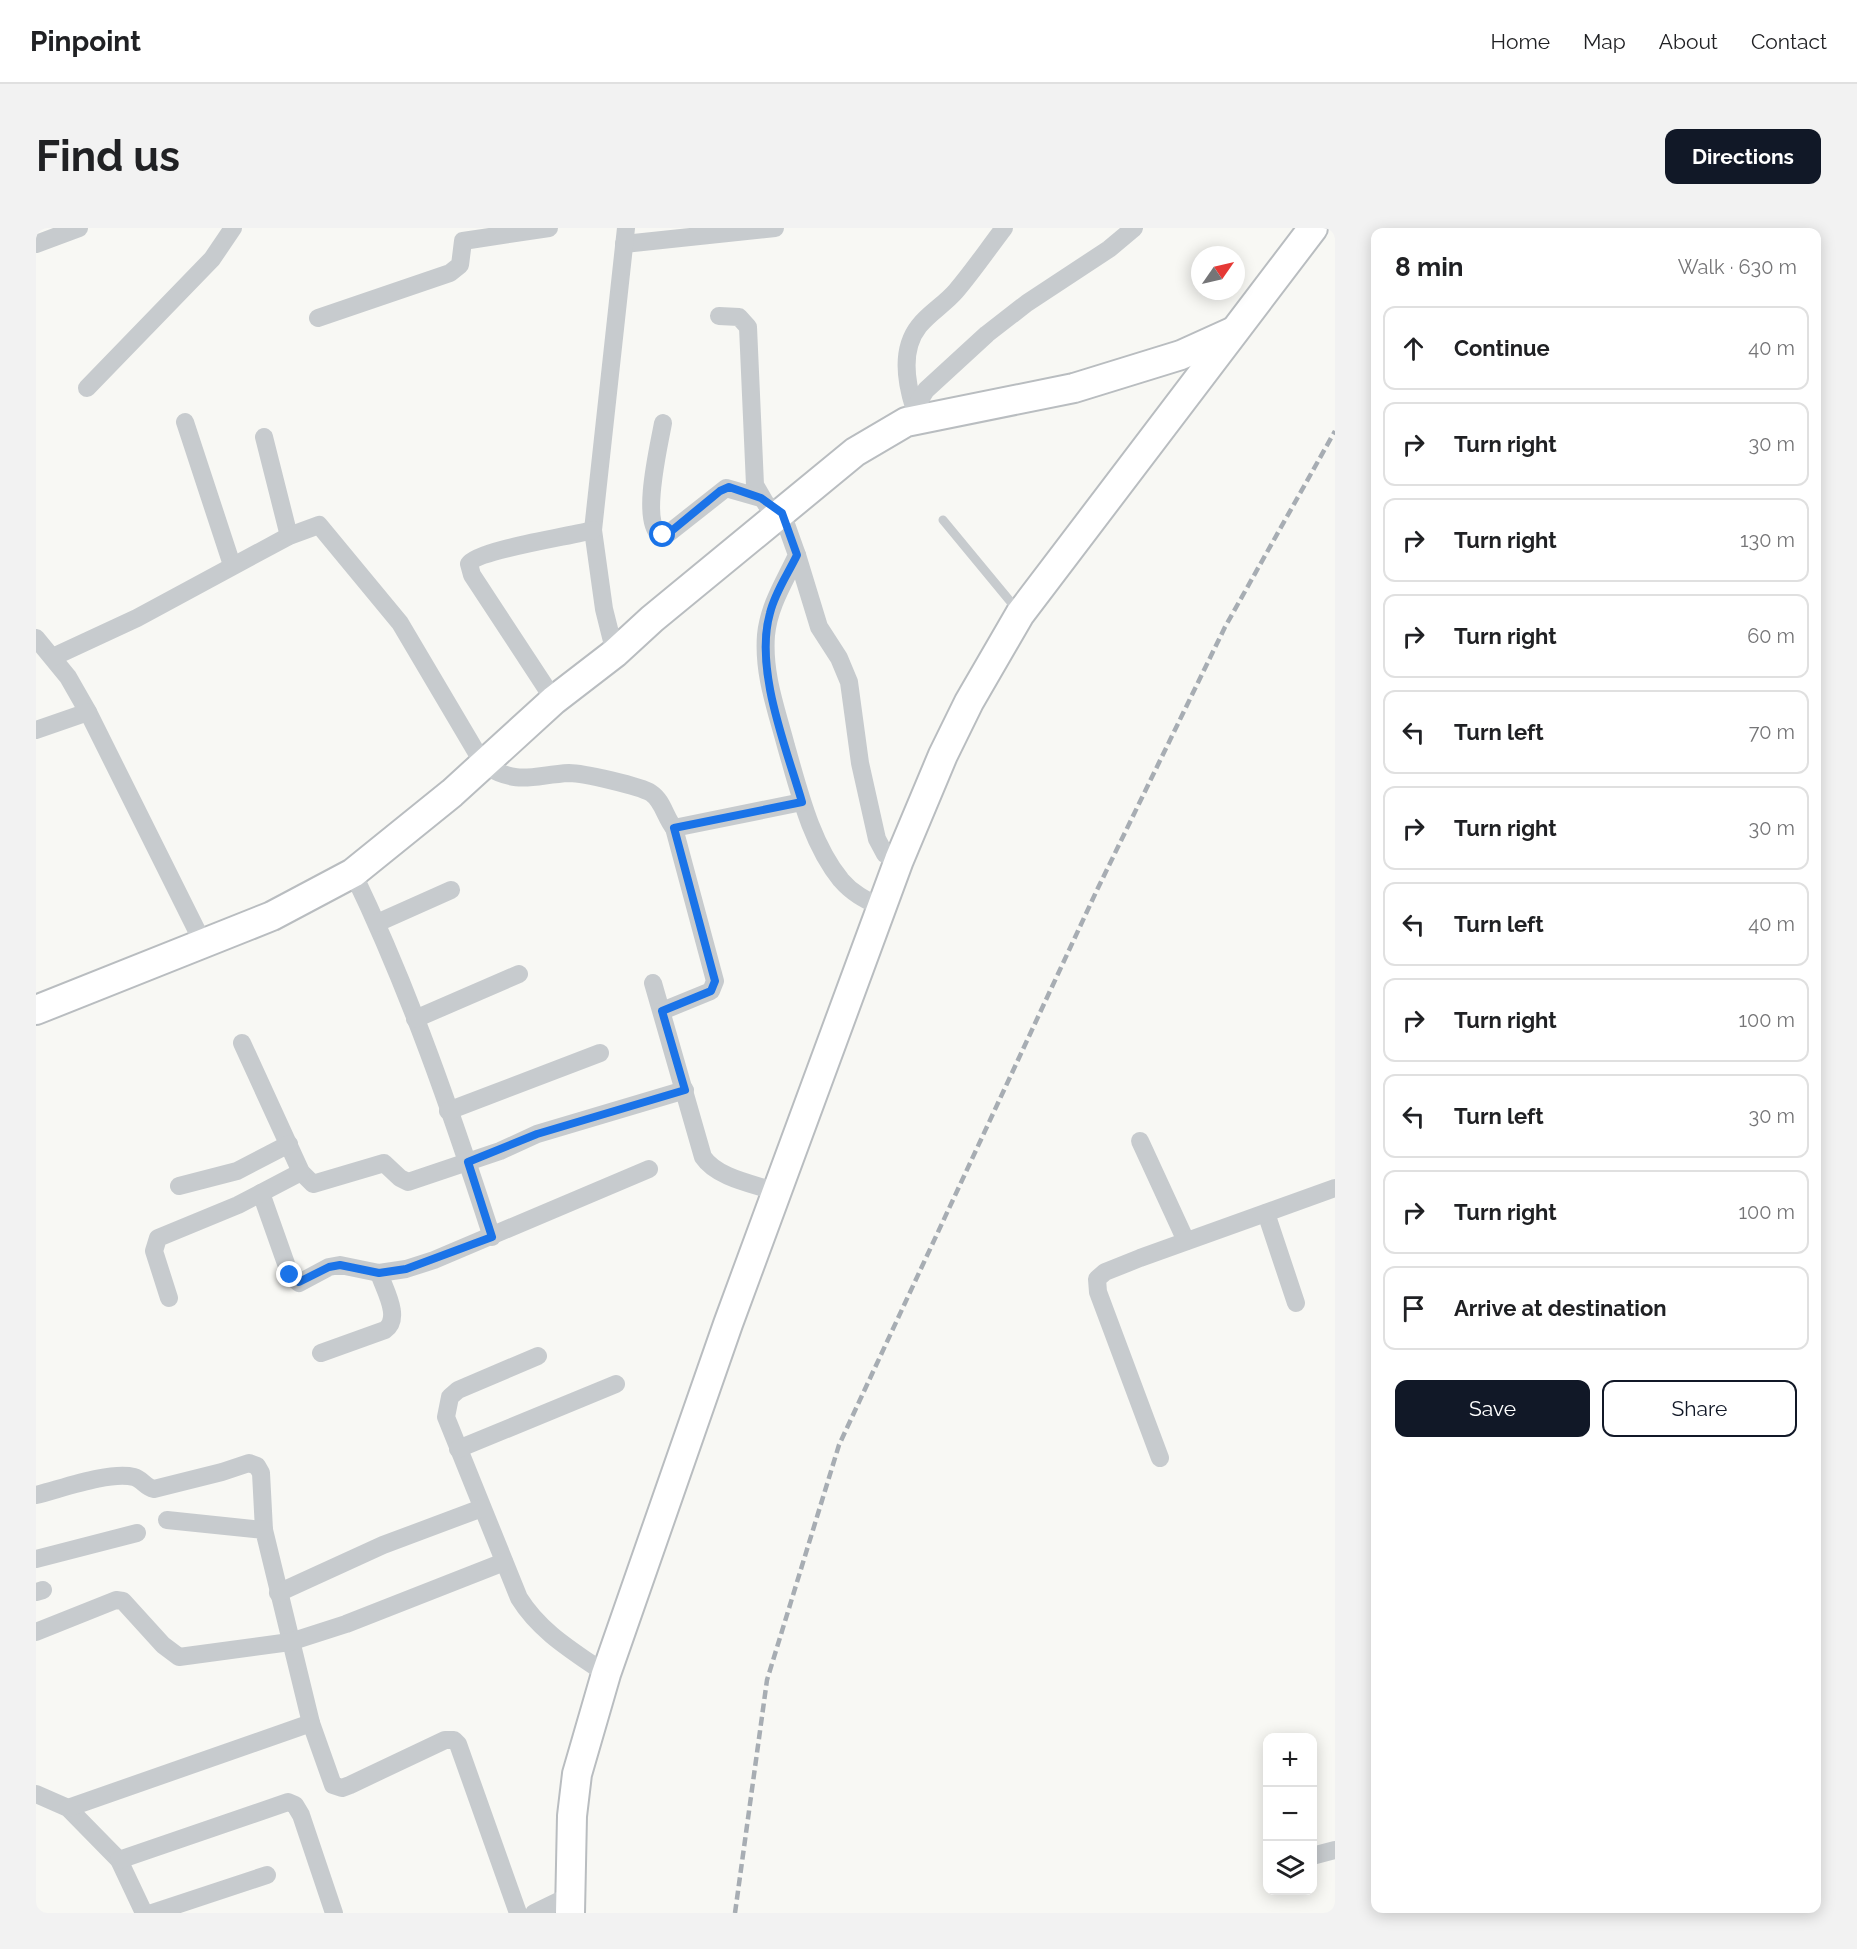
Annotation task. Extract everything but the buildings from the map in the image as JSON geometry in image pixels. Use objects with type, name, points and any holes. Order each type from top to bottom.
[{"type":"highway","points":[[570,1905],[572,1816],[577,1774],[606,1674],[777,1192],[899,860],[943,755],[969,702],[1020,614],[1312,228]]},
{"type":"highway","points":[[36,1010],[272,916],[353,873],[484,765],[554,700],[615,653],[772,505],[910,414],[1074,388],[1180,355],[1237,330]]},
{"type":"street","points":[[36,244],[60,232],[79,228]]},
{"type":"street","points":[[87,388],[212,258],[233,228]]},
{"type":"street","points":[[318,318],[450,273],[459,265],[463,241],[494,232],[549,228]]},
{"type":"street","points":[[615,653],[604,609],[593,530],[625,236],[775,228]]},
{"type":"street","points":[[910,414],[906,376],[907,358],[918,327],[956,291],[1004,228]]},
{"type":"street","points":[[910,414],[927,390],[987,334],[1027,303],[1109,249],[1134,228]]},
{"type":"street","points":[[719,316],[740,317],[748,327],[753,397],[754,474],[797,555],[819,627],[839,657],[849,682],[860,763],[877,839],[885,854],[899,860]]},
{"type":"street","points":[[185,422],[232,565]]},
{"type":"street","points":[[663,423],[651,498],[653,525],[659,534],[669,533],[726,488],[772,505]]},
{"type":"street","points":[[264,437],[289,536]]},
{"type":"street","points":[[53,657],[137,618],[289,536],[313,525],[324,528],[342,554],[400,623],[484,765],[508,777],[521,780],[570,773],[641,788],[658,800],[674,828],[715,981],[711,991],[662,1011]]},
{"type":"street","points":[[554,700],[472,575],[469,564],[477,557],[498,550],[593,530]]},
{"type":"street","points":[[797,555],[770,613],[765,657],[770,693],[802,802],[827,859],[840,879],[856,896],[882,908]]},
{"type":"street","points":[[36,638],[53,657],[88,712],[203,943]]},
{"type":"street","points":[[36,730],[88,712]]},
{"type":"street","points":[[674,828],[802,802]]},
{"type":"street","points":[[353,873],[377,922],[415,1019],[468,1162],[492,1237]]},
{"type":"street","points":[[377,922],[451,890]]},
{"type":"street","points":[[415,1019],[519,974]]},
{"type":"street","points":[[653,983],[685,1090],[700,1150],[707,1163],[720,1172],[777,1192]]},
{"type":"street","points":[[242,1042],[301,1172],[309,1182],[318,1184],[384,1162],[400,1179],[408,1182],[468,1162],[537,1134],[685,1090]]},
{"type":"street","points":[[448,1111],[600,1053]]},
{"type":"street","points":[[1140,1141],[1186,1241]]},
{"type":"street","points":[[179,1186],[237,1171],[289,1144]]},
{"type":"street","points":[[261,1193],[290,1275],[296,1282],[303,1281],[329,1267],[340,1265],[379,1273],[406,1269],[492,1237],[649,1169]]},
{"type":"street","points":[[169,1298],[154,1251],[158,1238],[261,1193],[301,1172]]},
{"type":"street","points":[[1160,1458],[1098,1292],[1097,1279],[1105,1272],[1186,1241],[1335,1188]]},
{"type":"street","points":[[1266,1213],[1296,1303]]},
{"type":"street","points":[[321,1353],[385,1330],[392,1324],[393,1317],[379,1273]]},
{"type":"street","points":[[537,1356],[450,1397],[446,1417],[504,1562],[530,1617],[542,1629],[606,1674]]},
{"type":"street","points":[[458,1449],[616,1384]]},
{"type":"street","points":[[36,1495],[118,1477],[137,1478],[147,1487],[154,1488],[222,1472],[249,1462],[257,1466],[261,1473],[264,1530],[278,1593],[311,1723],[330,1780],[333,1785],[342,1788],[445,1740],[454,1740],[460,1747],[518,1913]]},
{"type":"street","points":[[278,1593],[383,1545],[482,1508]]},
{"type":"street","points":[[167,1520],[264,1530]]},
{"type":"street","points":[[36,1559],[137,1533]]},
{"type":"street","points":[[36,1632],[116,1600],[123,1601],[163,1645],[179,1657],[290,1642],[346,1624],[504,1562]]},
{"type":"street","points":[[68,1808],[311,1723]]},
{"type":"street","points":[[36,1794],[68,1808],[119,1860],[144,1913]]},
{"type":"street","points":[[119,1860],[279,1803],[288,1802],[301,1815],[334,1913]]},
{"type":"street","points":[[1317,1855],[1335,1850]]},
{"type":"street","points":[[152,1913],[267,1875]]},
{"type":"street","points":[[534,1913],[570,1905]]},
{"type":"lane","points":[[943,520],[1020,614]]},
{"type":"railway","points":[[735,1913],[767,1680],[839,1445],[1097,890],[1225,627],[1335,431]]},
{"type":"route","points":[[290,1275],[293,1280],[299,1282],[329,1267],[340,1265],[379,1273],[406,1269],[492,1237],[468,1162],[511,1147],[537,1134],[685,1090],[662,1011],[711,991],[715,987],[715,981],[674,828],[802,802],[770,693],[765,657],[766,632],[770,613],[797,555],[782,513],[766,504],[761,498],[744,495],[729,487],[720,491],[669,533],[663,535]]}]
